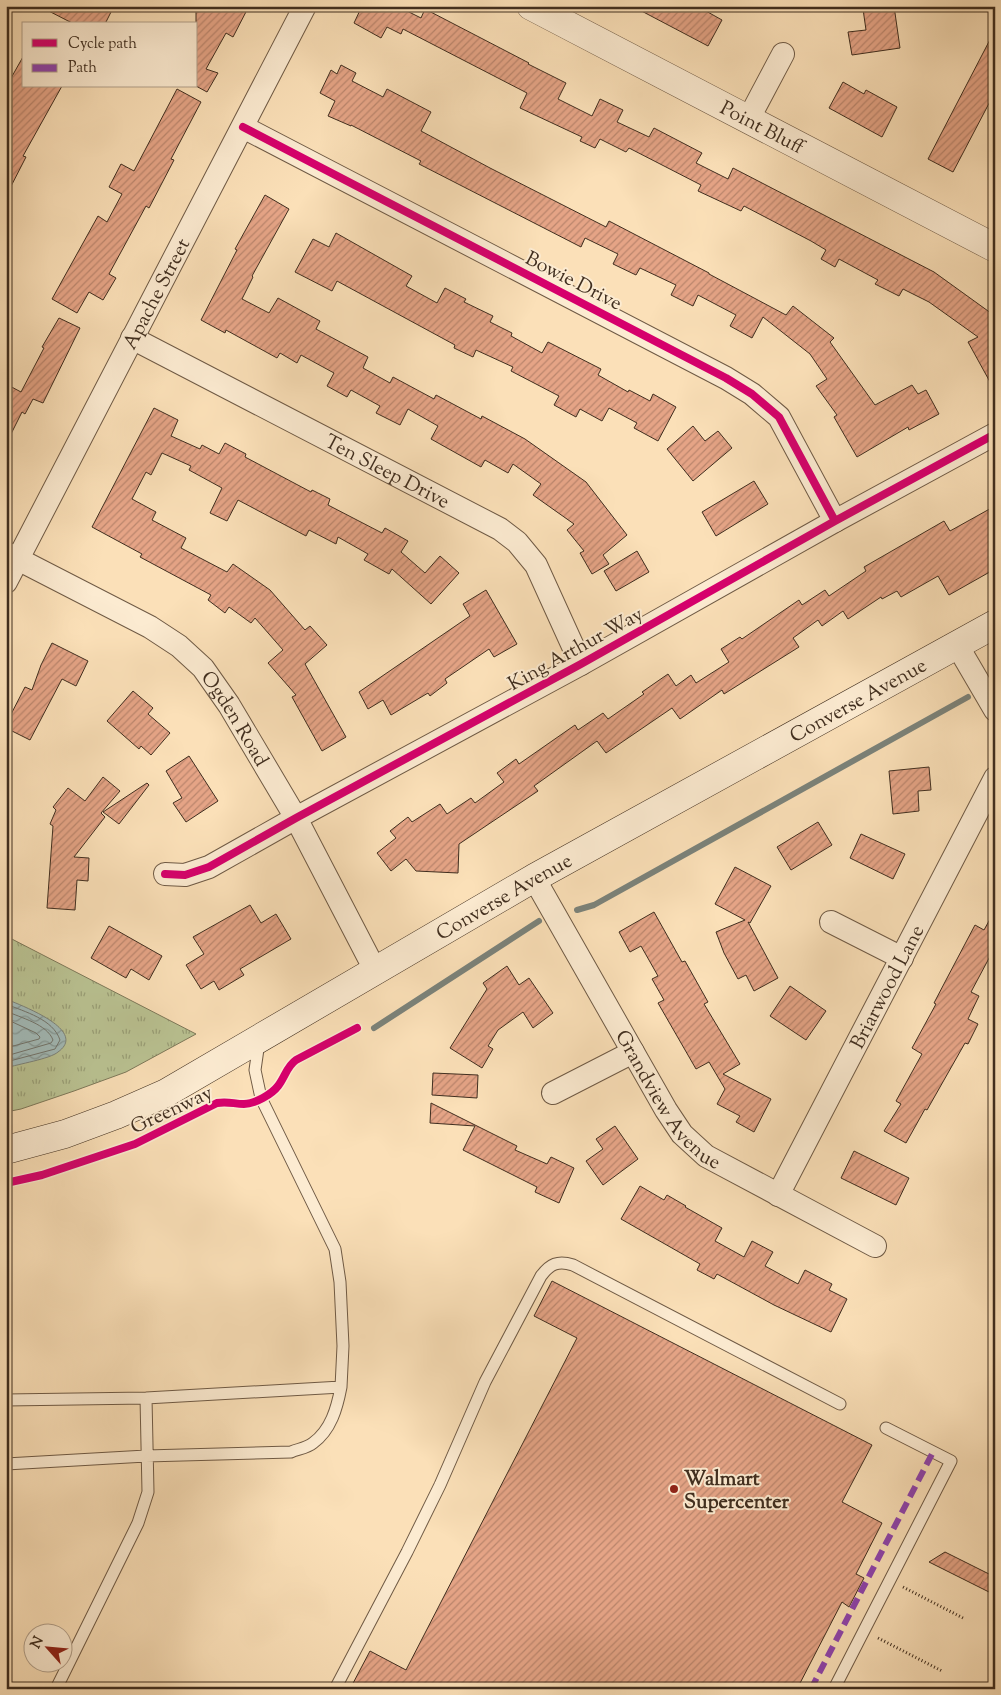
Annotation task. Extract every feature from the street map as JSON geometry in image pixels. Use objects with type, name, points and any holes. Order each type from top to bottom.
[{"type":"main road","name":"Point Bluff","points":[[531,6],[748,120],[993,241]]},
{"type":"main road","name":"Converse Avenue","points":[[6,1150],[65,1134],[116,1115],[166,1093],[534,878],[995,624]]},
{"type":"street","name":"Apache Street","points":[[6,582],[12,557],[132,338],[305,6]]},
{"type":"street","points":[[748,120],[783,54]]},
{"type":"street","name":"Bowie Drive","points":[[243,127],[726,378],[752,394],[779,417],[835,521]]},
{"type":"street","name":"Ten Sleep Drive","points":[[132,338],[500,529],[517,542],[536,565],[581,664]]},
{"type":"street","name":"King Arthur Way","points":[[165,874],[185,875],[209,867],[581,664],[835,521],[995,434]]},
{"type":"street","name":"Ogden Road","points":[[12,557],[150,627],[179,646],[203,668],[229,704],[296,818],[375,970]]},
{"type":"street","points":[[957,645],[995,710]]},
{"type":"street","name":"Briarwood Lane","points":[[778,1195],[995,778]]},
{"type":"street","name":"Grandview Avenue","points":[[534,878],[682,1134],[706,1156],[875,1246]]},
{"type":"street","points":[[832,922],[902,958]]},
{"type":"street","points":[[553,1093],[633,1052]]},
{"type":"lane","points":[[6,1464],[146,1456],[291,1452],[312,1444],[325,1431],[338,1404],[341,1387],[343,1337],[340,1282],[335,1249],[262,1098],[256,1076],[255,1063],[260,1038]]},
{"type":"lane","points":[[335,1689],[440,1485],[485,1382],[541,1276],[552,1264],[558,1262],[573,1265],[840,1404]]},
{"type":"lane","points":[[6,1400],[146,1398],[341,1387]]},
{"type":"lane","points":[[56,1689],[138,1523],[148,1492],[146,1398]]},
{"type":"lane","points":[[834,1689],[951,1461],[886,1428]]},
{"type":"path","points":[[901,1586],[963,1618]]},
{"type":"path","points":[[876,1636],[942,1671]]},
{"type":"green space","points":[[6,936],[196,1034],[126,1072],[21,1109],[6,1112]]},
{"type":"water","points":[[6,999],[37,1013],[59,1027],[65,1035],[65,1044],[58,1052],[41,1059],[6,1068]]},
{"type":"building","points":[[39,6],[114,6],[106,22],[70,22]]},
{"type":"building","points":[[196,6],[249,6],[233,37],[226,33],[206,69],[218,73],[207,92],[198,87],[198,22],[196,22]]},
{"type":"building","points":[[362,6],[397,6],[421,18],[425,9],[566,83],[558,99],[592,116],[600,99],[623,110],[617,122],[649,137],[654,128],[702,153],[696,163],[728,179],[733,168],[934,272],[995,316],[995,391],[968,342],[978,337],[929,302],[903,289],[899,296],[875,284],[878,280],[839,259],[835,267],[821,259],[826,250],[811,241],[744,206],[741,211],[698,191],[701,185],[629,148],[626,152],[600,139],[595,148],[580,141],[582,137],[520,108],[527,93],[403,29],[401,34],[387,27],[381,38],[354,23]]},
{"type":"building","points":[[632,6],[697,6],[722,20],[708,46]]},
{"type":"building","points":[[894,6],[900,48],[852,55],[848,32],[866,30],[863,9]]},
{"type":"building","points":[[995,30],[995,92],[953,172],[928,159]]},
{"type":"building","points":[[22,59],[22,88],[61,88],[23,156],[26,157],[6,196],[6,87]]},
{"type":"building","points":[[341,65],[356,73],[352,81],[383,97],[387,89],[431,112],[421,131],[490,168],[606,227],[609,221],[786,315],[793,306],[834,338],[830,342],[875,405],[912,385],[918,394],[926,390],[939,414],[909,430],[908,427],[857,457],[834,417],[837,415],[816,386],[827,379],[810,354],[763,317],[752,338],[730,326],[736,315],[698,295],[693,306],[671,295],[676,285],[640,268],[636,275],[613,264],[618,254],[585,238],[581,247],[419,164],[421,161],[351,125],[328,116],[335,101],[320,93],[331,70],[337,74]]},
{"type":"building","points":[[843,82],[864,94],[866,90],[897,107],[882,137],[829,108]]},
{"type":"building","points":[[177,89],[201,102],[171,159],[174,160],[149,208],[146,206],[109,274],[116,278],[103,300],[89,292],[77,313],[52,299],[98,216],[107,222],[122,194],[109,187],[121,164],[134,171]]},
{"type":"building","points":[[265,195],[289,209],[252,276],[242,299],[269,313],[278,298],[320,321],[316,329],[368,357],[363,368],[390,383],[393,377],[434,399],[436,395],[481,419],[482,416],[525,439],[586,482],[627,535],[603,555],[609,564],[592,574],[580,553],[584,551],[567,530],[574,524],[533,495],[541,484],[513,464],[508,473],[485,460],[481,467],[431,439],[438,426],[408,409],[400,425],[376,413],[380,406],[351,390],[347,397],[327,386],[334,373],[301,355],[297,363],[280,353],[277,358],[226,330],[225,333],[201,320],[237,250],[235,249]]},
{"type":"building","points":[[336,233],[412,276],[406,286],[437,303],[445,288],[466,299],[464,302],[493,316],[490,322],[512,333],[511,336],[542,353],[548,342],[601,369],[598,375],[628,392],[629,390],[650,401],[653,394],[676,407],[658,441],[634,428],[637,423],[609,408],[602,421],[580,409],[576,417],[554,405],[559,396],[511,371],[513,367],[476,350],[473,357],[454,348],[455,345],[337,281],[332,291],[295,272],[313,239],[329,247]]},
{"type":"building","points":[[59,318],[80,328],[43,403],[33,399],[25,414],[22,412],[6,444],[6,384],[21,392],[44,348],[42,347]]},
{"type":"building","points":[[154,408],[178,420],[171,436],[200,449],[202,445],[219,454],[225,443],[246,454],[245,457],[311,492],[312,490],[330,499],[328,505],[382,533],[385,528],[408,541],[401,552],[425,573],[440,556],[459,573],[431,604],[392,569],[389,574],[364,560],[368,554],[338,537],[336,544],[309,530],[306,536],[238,500],[227,521],[210,513],[222,488],[189,470],[191,466],[162,453],[151,475],[146,472],[132,499],[156,512],[152,520],[186,538],[181,548],[227,572],[233,564],[270,590],[305,630],[310,626],[327,645],[305,664],[346,737],[322,751],[292,697],[296,695],[268,663],[283,650],[255,618],[251,623],[229,607],[225,613],[208,600],[211,595],[140,557],[142,554],[92,527]]},
{"type":"building","points":[[693,426],[705,441],[718,431],[732,448],[693,481],[667,449]]},
{"type":"building","points":[[754,481],[768,504],[716,536],[702,512]]},
{"type":"building","points":[[995,506],[995,569],[949,595],[938,576],[901,597],[897,591],[882,599],[881,597],[848,619],[843,611],[822,626],[818,620],[793,638],[799,647],[724,694],[722,690],[680,719],[672,708],[606,753],[597,741],[534,786],[538,791],[459,844],[458,873],[416,871],[406,859],[391,871],[377,853],[396,838],[390,831],[408,817],[412,822],[440,804],[447,814],[471,798],[475,803],[504,782],[497,773],[516,759],[519,764],[575,725],[578,730],[603,713],[608,719],[644,694],[642,692],[668,674],[676,686],[691,675],[696,683],[729,662],[721,649],[740,637],[742,639],[799,600],[802,605],[825,590],[829,596],[866,571],[864,567],[944,521],[950,531]]},
{"type":"building","points":[[637,551],[649,572],[616,591],[604,571]]},
{"type":"building","points":[[486,590],[517,644],[494,657],[489,649],[445,679],[447,683],[430,696],[428,693],[391,715],[383,700],[368,709],[359,692],[470,616],[463,604]]},
{"type":"building","points":[[52,643],[88,661],[76,686],[62,679],[30,740],[6,728],[6,724],[25,687],[32,690],[41,665]]},
{"type":"building","points":[[133,691],[153,708],[148,714],[170,733],[151,755],[141,746],[139,749],[107,721]]},
{"type":"building","points":[[189,756],[218,801],[186,822],[173,803],[182,798],[166,771]]},
{"type":"building","points":[[929,767],[931,790],[918,791],[919,811],[893,814],[889,771]]},
{"type":"building","points":[[103,777],[120,791],[101,813],[105,817],[74,857],[89,858],[88,881],[77,880],[75,910],[47,908],[53,826],[50,824],[56,810],[53,807],[68,788],[85,801]]},
{"type":"building","points":[[147,783],[149,785],[119,824],[103,812]]},
{"type":"building","points":[[818,822],[832,845],[791,870],[777,847]]},
{"type":"building","points":[[861,834],[905,854],[893,879],[850,858]]},
{"type":"building","points":[[735,867],[771,886],[750,923],[748,922],[778,978],[754,991],[746,975],[738,979],[724,953],[716,932],[745,920],[715,904]]},
{"type":"building","points":[[250,905],[261,923],[276,914],[291,939],[240,969],[244,975],[219,990],[214,981],[201,989],[186,965],[204,954],[193,937]]},
{"type":"building","points":[[995,910],[995,947],[971,992],[979,996],[968,1019],[978,1024],[968,1044],[965,1043],[906,1143],[884,1131],[901,1104],[896,1101],[922,1054],[912,1048],[975,925],[984,930]]},
{"type":"building","points":[[654,912],[682,962],[685,961],[708,1002],[704,1004],[740,1064],[723,1074],[771,1099],[754,1132],[736,1122],[740,1116],[717,1104],[725,1089],[709,1062],[696,1069],[658,1003],[664,1000],[652,979],[658,976],[641,946],[630,952],[619,932]]},
{"type":"building","points":[[109,926],[162,956],[149,980],[131,969],[126,978],[91,958]]},
{"type":"building","points":[[507,966],[519,985],[529,978],[553,1013],[533,1028],[523,1012],[498,1030],[488,1046],[493,1049],[482,1068],[450,1048],[487,989],[483,983]]},
{"type":"building","points":[[790,986],[826,1011],[806,1040],[770,1016]]},
{"type":"building","points":[[433,1073],[478,1075],[477,1098],[432,1095]]},
{"type":"building","points":[[431,1103],[517,1146],[515,1150],[547,1164],[551,1157],[574,1168],[559,1203],[535,1192],[537,1187],[463,1150],[475,1126],[430,1123]]},
{"type":"building","points":[[615,1126],[638,1159],[603,1185],[586,1161],[603,1149],[596,1139]]},
{"type":"building","points":[[854,1151],[909,1178],[896,1205],[841,1178]]},
{"type":"building","points":[[640,1186],[664,1200],[667,1195],[722,1228],[715,1241],[744,1257],[752,1241],[773,1252],[765,1266],[798,1284],[805,1270],[832,1284],[829,1290],[847,1299],[831,1332],[774,1305],[717,1274],[714,1279],[697,1270],[700,1264],[621,1219]]},
{"type":"building","name":"Walmart Supercenter","points":[[552,1281],[872,1445],[842,1502],[882,1523],[856,1574],[864,1578],[849,1607],[842,1602],[797,1689],[350,1689],[370,1651],[406,1670],[577,1338],[534,1316]]},
{"type":"building","points":[[945,1552],[995,1577],[995,1595],[929,1562]]},
{"type":"waterway","points":[[577,910],[594,905],[968,697]]},
{"type":"waterway","points":[[374,1028],[539,921]]},
{"type":"marked path","points":[[811,1689],[933,1452]]},
{"type":"cycle path","points":[[243,127],[726,378],[752,394],[779,417],[835,521]]},
{"type":"cycle path","points":[[165,874],[185,875],[209,867],[581,664],[835,521],[995,434]]},
{"type":"cycle path","name":"Greenway","points":[[6,1183],[42,1175],[135,1144],[217,1103],[248,1104],[258,1100],[275,1089],[290,1065],[296,1060],[357,1028]]},
{"type":"place","name":"Walmart Supercenter","points":[[674,1489]]}]
